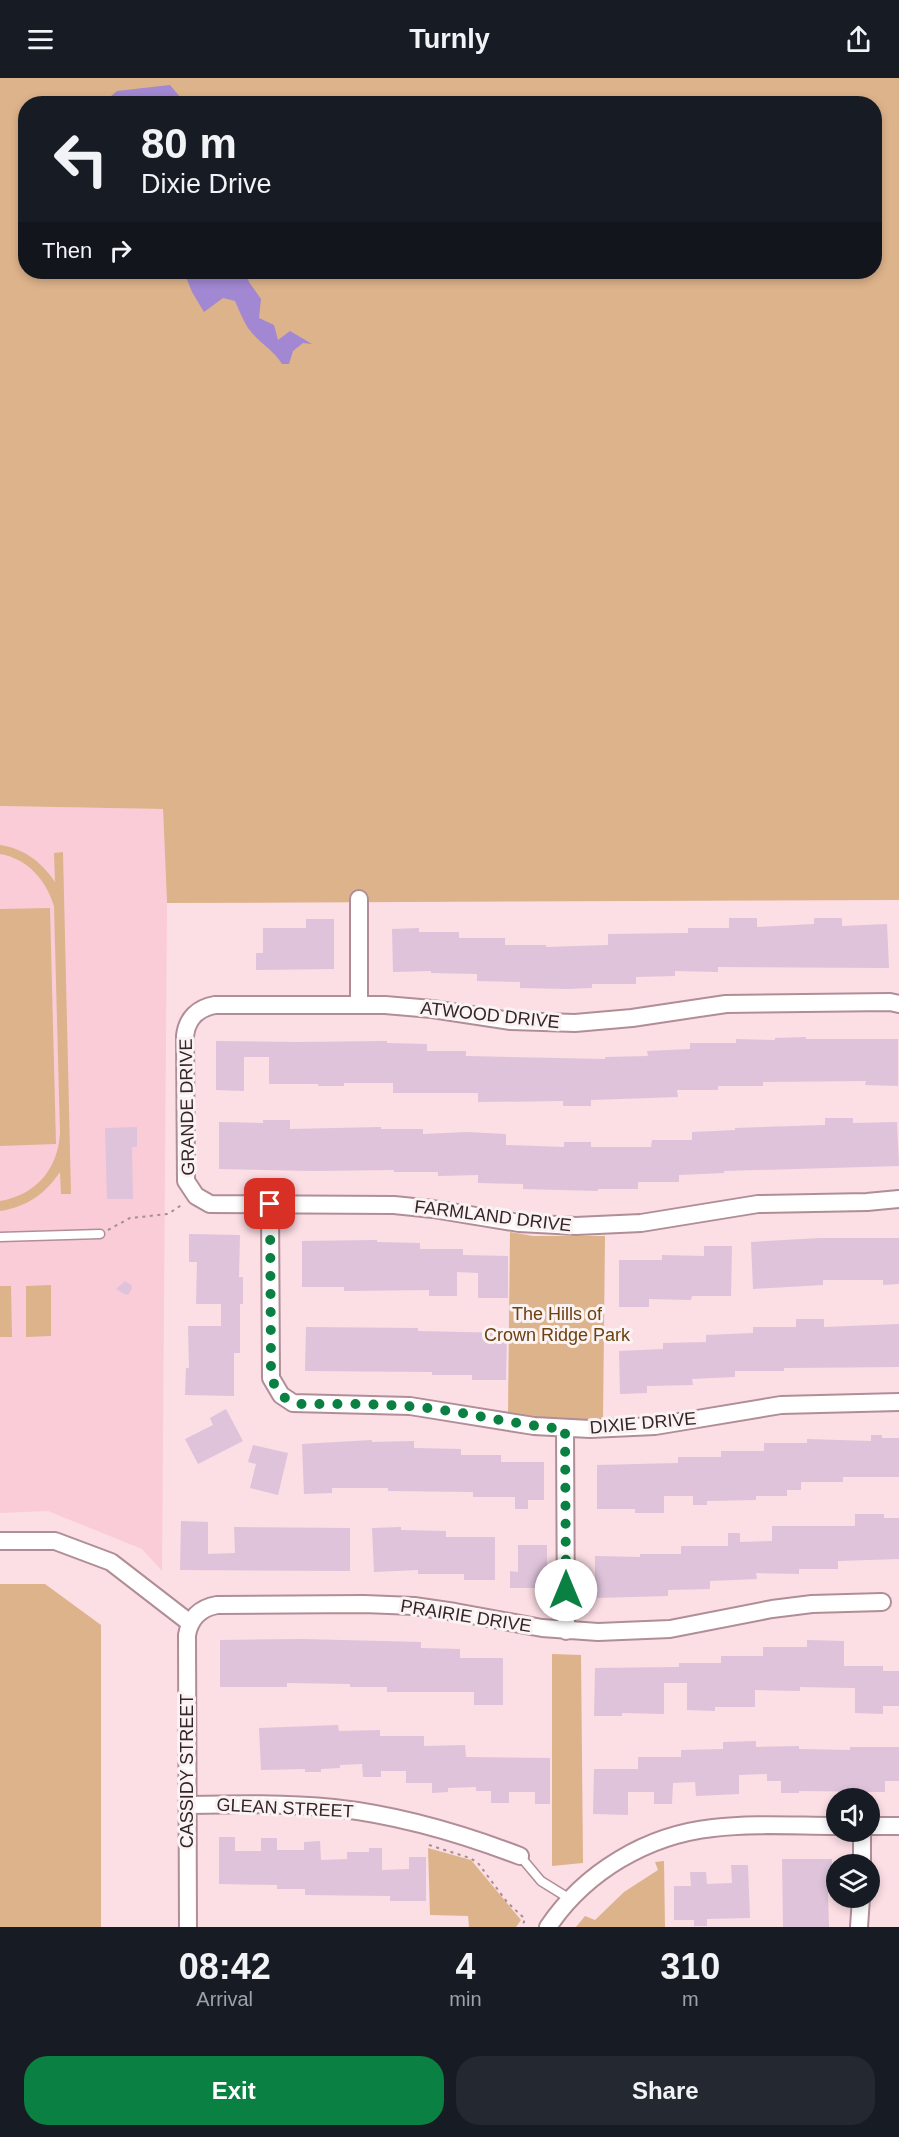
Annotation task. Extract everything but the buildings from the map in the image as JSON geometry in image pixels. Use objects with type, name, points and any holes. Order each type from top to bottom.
[{"type":"street","points":[[359,899],[359,1004]]},
{"type":"street","name":"ATWOOD DRIVE","points":[[192,1017],[202,1009],[215,1005],[359,1004],[432,1009],[510,1021],[575,1023],[632,1018],[726,1004],[890,1002],[899,1004]]},
{"type":"street","name":"GRANDE DRIVE","points":[[192,1017],[185,1036],[185,1174],[189,1188],[196,1196]]},
{"type":"street","name":"FARMLAND DRIVE","points":[[196,1196],[204,1202],[214,1204],[394,1205],[519,1223],[576,1226],[640,1222],[758,1204],[867,1202],[899,1199]]},
{"type":"street","name":"DIXIE DRIVE","points":[[270,1204],[271,1372],[273,1384],[281,1395],[290,1401],[300,1404],[410,1406],[518,1424],[565,1429],[655,1426],[781,1405],[899,1402]]},
{"type":"street","points":[[565,1429],[566,1631]]},
{"type":"street","points":[[0,1541],[55,1541],[111,1562],[192,1620]]},
{"type":"street","name":"PRAIRIE DRIVE","points":[[192,1620],[206,1608],[218,1605],[380,1604],[438,1609],[518,1625],[598,1632],[654,1630],[710,1623],[788,1607],[824,1603],[882,1602]]},
{"type":"street","name":"CASSIDY STREET","points":[[188,1927],[187,1635],[192,1620]]},
{"type":"street","name":"GLEAN STREET","points":[[188,1805],[289,1805],[362,1812],[433,1827],[520,1856]]},
{"type":"street","points":[[548,1927],[570,1899],[590,1880],[621,1858],[656,1841],[677,1834],[731,1826],[826,1826]]},
{"type":"street","points":[[880,1826],[899,1826]]},
{"type":"street","points":[[859,1927],[860,1908]]},
{"type":"lane","points":[[0,1237],[100,1234]]},
{"type":"lane","points":[[520,1856],[541,1881],[570,1899]]},
{"type":"path","points":[[100,1234],[130,1218],[168,1214],[196,1196]]},
{"type":"path","points":[[429,1845],[470,1858],[478,1863],[507,1902],[525,1919],[522,1927]]},
{"type":"shaded area","points":[[170,85],[179,96],[111,96],[117,91]]},
{"type":"shaded area","points":[[187,279],[248,279],[261,299],[259,318],[274,325],[278,340],[290,331],[312,344],[303,343],[293,351],[289,364],[282,364],[248,328],[235,301],[223,298],[204,312]]},
{"type":"shaded area","points":[[0,806],[163,809],[167,903],[162,1571],[142,1549],[48,1511],[0,1513]]},
{"type":"green space","points":[[0,78],[899,78],[899,900],[167,903],[163,809],[0,806]]},
{"type":"green space","points":[[0,845],[16,849],[31,857],[55,882],[54,853],[63,852],[71,1194],[61,1194],[60,1172],[42,1193],[27,1203],[0,1211],[0,1201],[24,1193],[43,1178],[50,1169],[55,1158],[60,1133],[54,906],[41,879],[19,861],[0,854]]},
{"type":"green space","points":[[50,908],[56,1144],[0,1146],[0,909]]},
{"type":"green space","name":"The Hills of Crown Ridge Park","points":[[510,1232],[533,1236],[605,1236],[603,1419],[556,1419],[508,1413]]},
{"type":"green space","points":[[51,1285],[51,1336],[26,1337],[26,1286]]},
{"type":"green space","points":[[0,1286],[11,1286],[12,1337],[0,1337]]},
{"type":"green space","points":[[0,1584],[45,1584],[101,1625],[101,1927],[0,1927]]},
{"type":"green space","points":[[552,1654],[581,1655],[583,1863],[552,1866]]},
{"type":"green space","points":[[428,1848],[471,1860],[521,1920],[516,1927],[469,1927],[468,1916],[430,1915]]},
{"type":"green space","points":[[664,1861],[665,1927],[576,1927],[585,1916],[595,1920],[624,1892],[658,1870],[655,1862]]},
{"type":"route","points":[[270,1204],[271,1372],[277,1391],[286,1399],[300,1404],[410,1406],[518,1424],[565,1429],[566,1590]]}]
